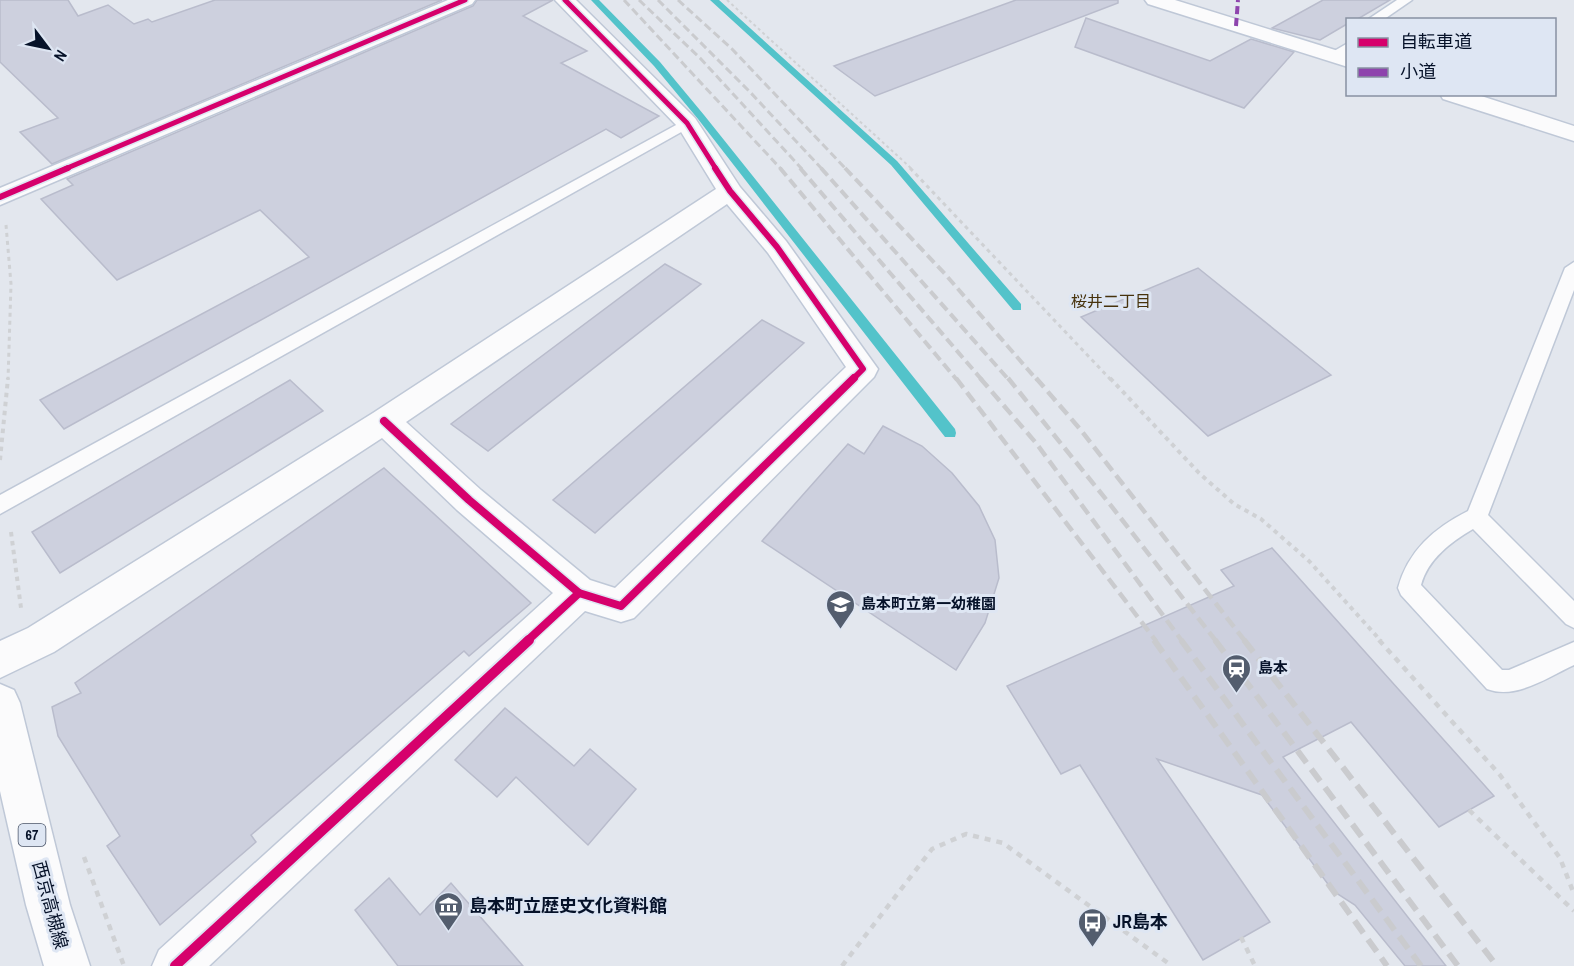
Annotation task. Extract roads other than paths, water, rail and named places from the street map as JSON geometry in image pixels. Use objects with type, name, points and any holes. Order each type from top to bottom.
[{"type":"street","points":[[1,197],[465,0]]},
{"type":"street","points":[[384,421],[469,500],[579,593],[621,606],[863,369],[777,247],[730,190],[687,123],[565,0]]},
{"type":"street","points":[[1155,0],[1343,55]]},
{"type":"street","points":[[1457,96],[1574,134]]},
{"type":"street","points":[[0,660],[41,640],[384,421],[730,190]]},
{"type":"street","points":[[175,966],[579,593]]},
{"type":"street","name":"西京高槻線","points":[[0,703],[48,905],[67,966]]},
{"type":"lane","points":[[1376,18],[1406,0]]},
{"type":"lane","points":[[4,502],[687,123]]},
{"type":"lane","points":[[1574,268],[1476,517],[1454,527],[1412,571],[1409,588],[1496,681],[1510,682],[1574,653]]},
{"type":"lane","points":[[1476,517],[1574,617]]},
{"type":"waterway","points":[[595,0],[657,64],[701,117],[950,433]]},
{"type":"waterway","points":[[714,0],[894,163],[1017,307]]},
{"type":"railway","points":[[624,0],[781,169]]},
{"type":"railway","points":[[639,0],[700,58],[802,169]]},
{"type":"railway","points":[[658,0],[750,92],[822,169]]},
{"type":"railway","points":[[678,0],[732,49],[846,169]]},
{"type":"railway","points":[[780,168],[957,380]]},
{"type":"railway","points":[[800,168],[982,380]]},
{"type":"railway","points":[[821,168],[1009,380]]},
{"type":"railway","points":[[845,168],[945,274],[1037,380]]},
{"type":"railway","points":[[956,378],[1156,641]]},
{"type":"railway","points":[[980,378],[1036,443],[1182,641]]},
{"type":"railway","points":[[1008,378],[1216,641]]},
{"type":"railway","points":[[1036,378],[1080,429],[1245,641]]},
{"type":"railway","points":[[1154,640],[1387,966]]},
{"type":"railway","points":[[1181,640],[1421,966]]},
{"type":"railway","points":[[1215,640],[1458,966]]},
{"type":"railway","points":[[1244,640],[1497,966]]},
{"type":"place","name":"島本町立第一幼稚園","points":[[840,630]]},
{"type":"place","name":"島本","points":[[1237,694]]},
{"type":"place","name":"島本町立歴史文化資料館","points":[[448,932]]},
{"type":"place","name":"JR島本","points":[[1092,948]]},
{"type":"district","name":"桜井二丁目","points":[[1111,301]]}]
